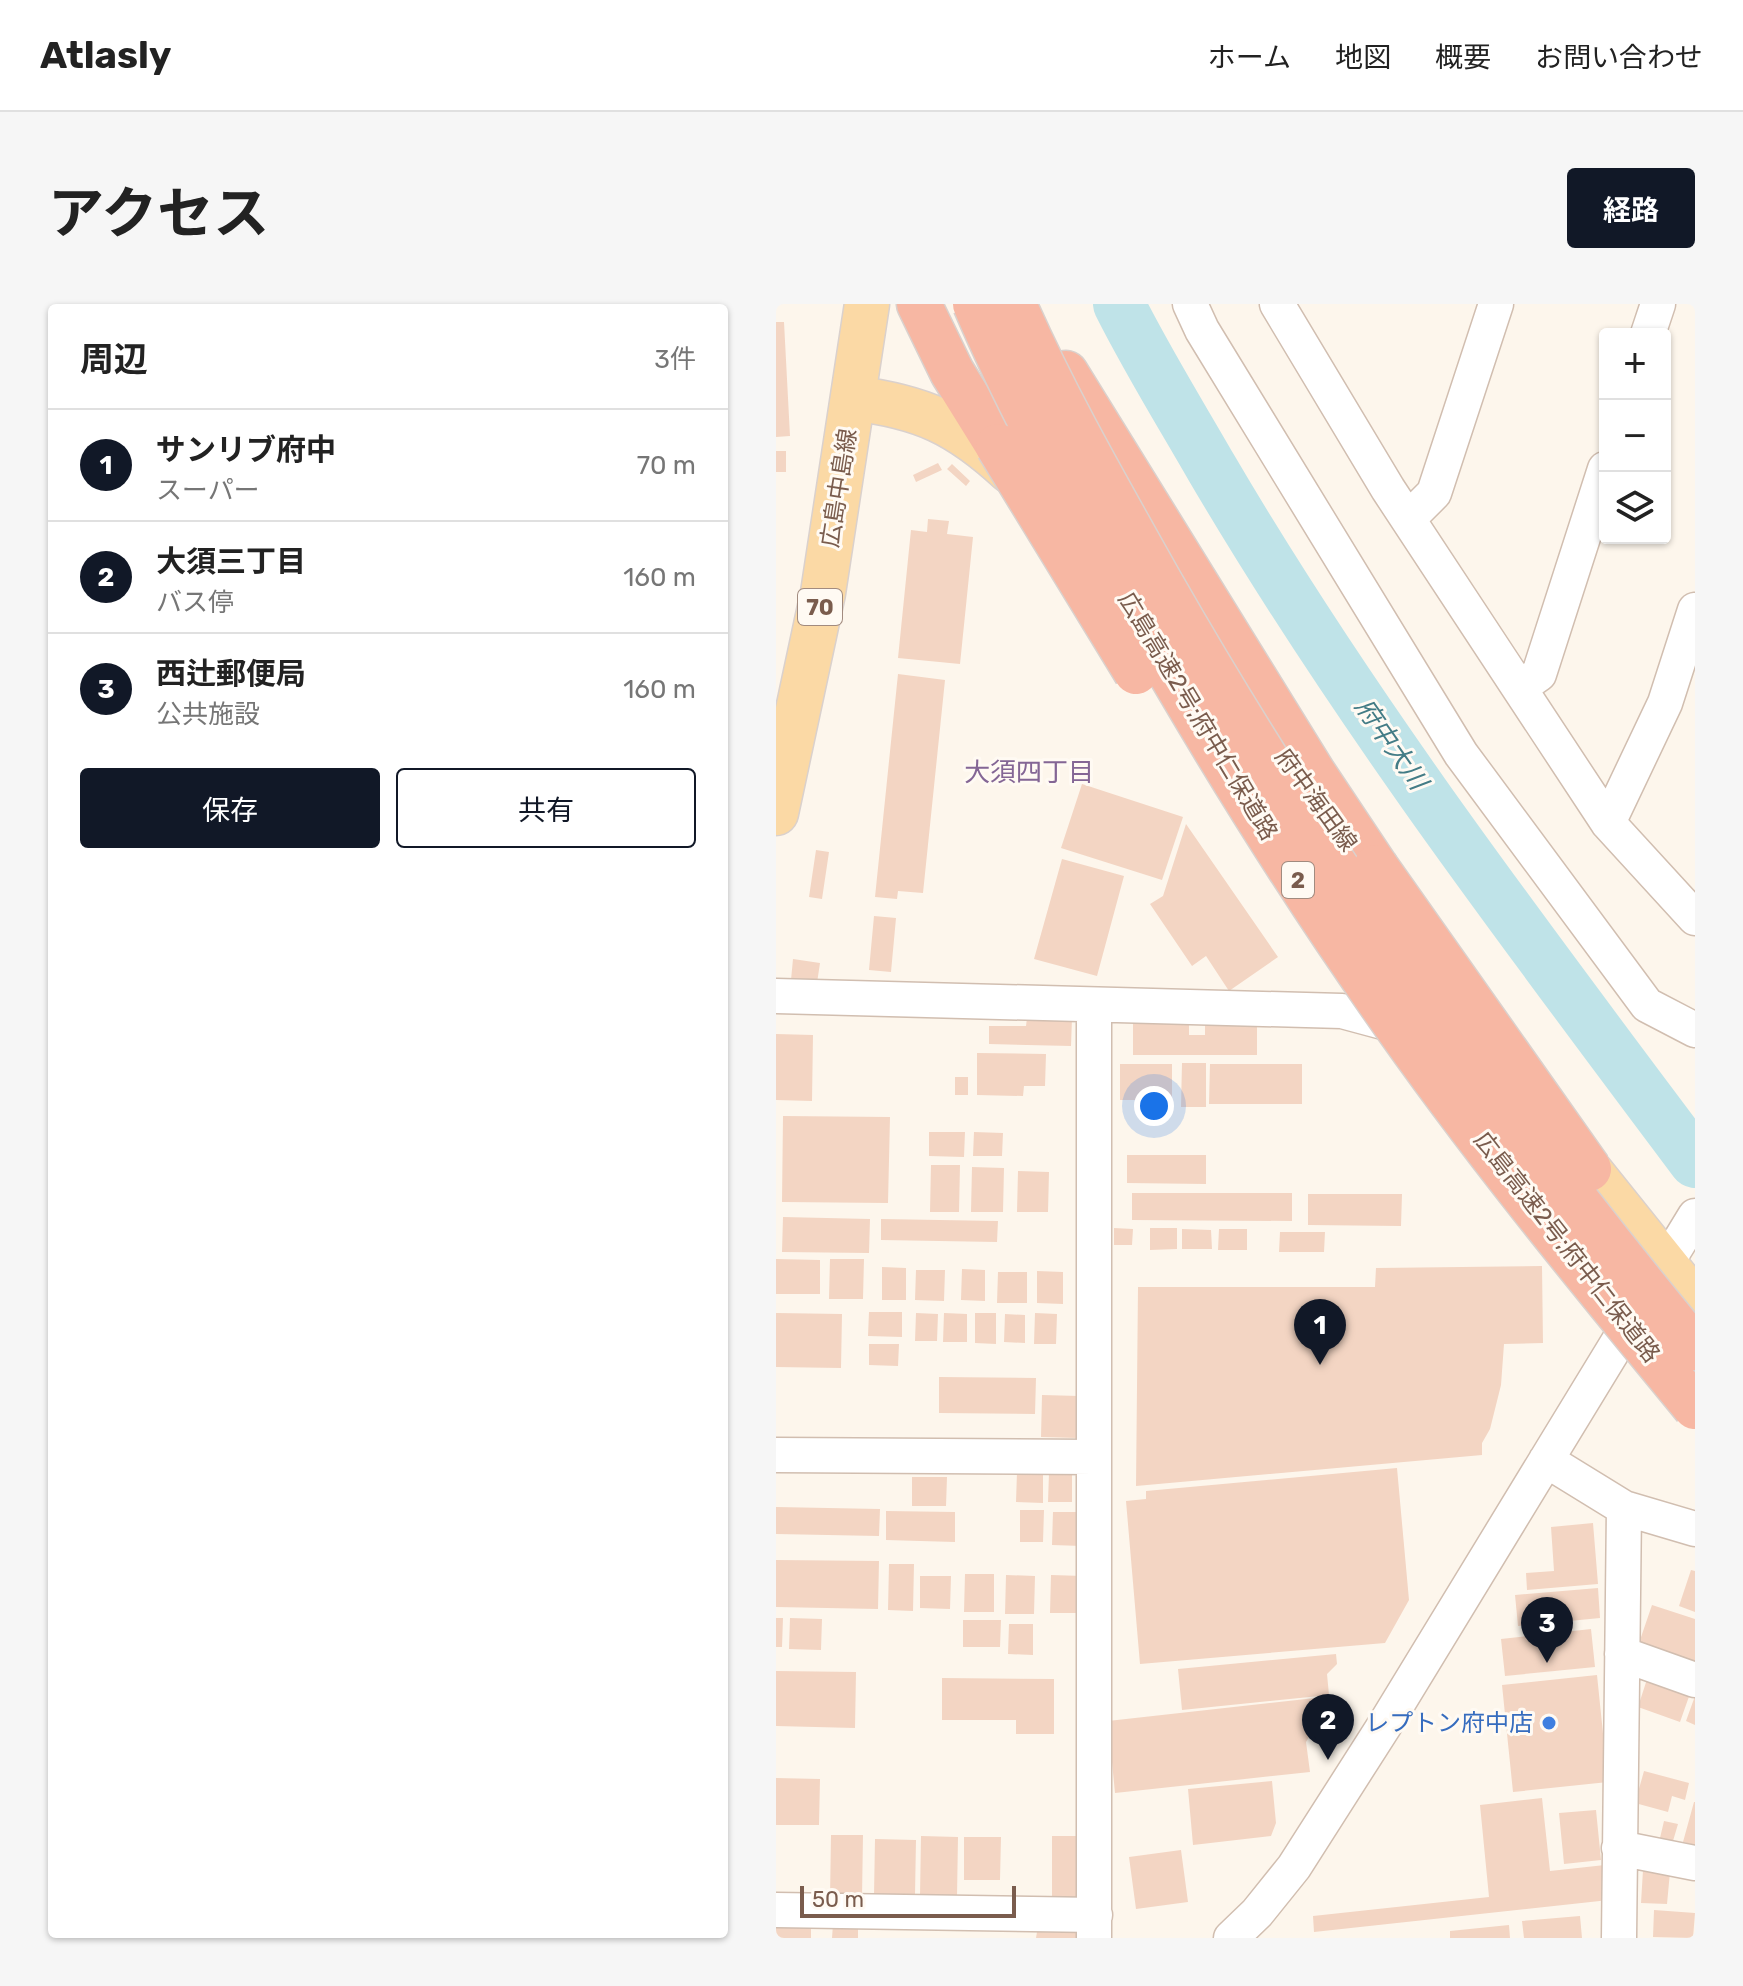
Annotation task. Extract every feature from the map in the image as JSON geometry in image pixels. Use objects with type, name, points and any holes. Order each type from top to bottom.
[{"type":"highway","points":[[919,304],[952,372],[1170,725],[1271,870],[1381,1005]]},
{"type":"highway","name":"広島高速2号;府中仁保道路","points":[[975,304],[1038,438],[1245,798],[1381,1005],[1513,1182],[1695,1407]]},
{"type":"highway","points":[[1028,314],[1340,814],[1695,1318]]},
{"type":"highway","name":"広島高速2号;府中仁保道路","points":[[1028,314],[1074,424],[1192,637],[1345,883],[1414,983],[1636,1277],[1695,1348]]},
{"type":"main road","name":"広島中島線","points":[[852,304],[853,398]]},
{"type":"main road","name":"広島中島線","points":[[776,813],[823,593],[867,304]]},
{"type":"main road","name":"府中海田線","points":[[853,398],[914,409],[966,435],[988,451],[1209,656],[1330,817],[1476,1029],[1682,1237],[1695,1302]]},
{"type":"street","points":[[1190,304],[1202,330],[1461,754],[1647,1005],[1695,1030]]},
{"type":"street","points":[[1277,304],[1408,519],[1608,823],[1695,918]]},
{"type":"street","points":[[1408,519],[1434,493],[1496,304]]},
{"type":"street","points":[[1650,328],[1658,304]]},
{"type":"street","points":[[1519,688],[1539,674],[1604,472]]},
{"type":"street","points":[[1608,823],[1665,703],[1695,610]]},
{"type":"street","points":[[776,996],[1342,1011],[1447,1039],[1476,1029]]},
{"type":"street","points":[[776,1910],[1094,1927],[1094,1005]]},
{"type":"street","points":[[1231,1938],[1257,1913],[1294,1867],[1384,1726],[1682,1237]]},
{"type":"street","points":[[776,1455],[1094,1457]]},
{"type":"street","points":[[1546,1460],[1624,1508],[1695,1529]]},
{"type":"street","points":[[1619,1938],[1624,1508]]},
{"type":"street","points":[[1622,1654],[1695,1680]]},
{"type":"street","points":[[1619,1848],[1695,1863]]},
{"type":"building","points":[[776,322],[784,322],[790,436],[776,437]]},
{"type":"building","points":[[776,451],[786,451],[786,472],[776,472]]},
{"type":"building","points":[[938,463],[942,470],[916,482],[913,475]]},
{"type":"building","points":[[952,464],[970,481],[966,486],[947,469]]},
{"type":"building","points":[[928,519],[949,521],[947,534],[973,537],[960,664],[898,658],[911,530],[927,532]]},
{"type":"building","points":[[898,674],[945,680],[923,893],[898,891],[897,899],[875,897]]},
{"type":"building","points":[[1082,784],[1183,817],[1162,880],[1061,848]]},
{"type":"building","points":[[1186,824],[1278,957],[1229,991],[1206,956],[1192,966],[1150,904],[1163,896]]},
{"type":"building","points":[[816,850],[829,852],[822,899],[809,897]]},
{"type":"building","points":[[1062,859],[1124,876],[1097,976],[1034,959]]},
{"type":"building","points":[[874,916],[896,918],[891,972],[869,970]]},
{"type":"building","points":[[793,959],[820,963],[817,983],[791,980]]},
{"type":"building","points":[[1027,1018],[1072,1018],[1071,1046],[989,1044],[989,1026],[1026,1026]]},
{"type":"building","points":[[1133,1018],[1189,1018],[1189,1035],[1205,1035],[1205,1018],[1257,1018],[1257,1055],[1133,1055]]},
{"type":"building","points":[[776,1034],[813,1035],[812,1101],[776,1100]]},
{"type":"building","points":[[977,1053],[1046,1054],[1045,1086],[1024,1086],[1023,1096],[977,1095]]},
{"type":"building","points":[[1182,1063],[1206,1063],[1206,1107],[1181,1107]]},
{"type":"building","points":[[1120,1064],[1172,1064],[1172,1100],[1120,1100]]},
{"type":"building","points":[[1210,1064],[1302,1064],[1302,1104],[1209,1104]]},
{"type":"building","points":[[955,1077],[968,1077],[968,1095],[955,1095]]},
{"type":"building","points":[[783,1116],[890,1117],[888,1203],[782,1202]]},
{"type":"building","points":[[929,1132],[965,1132],[964,1157],[929,1156]]},
{"type":"building","points":[[974,1132],[1003,1133],[1002,1156],[973,1156]]},
{"type":"building","points":[[1127,1155],[1206,1155],[1206,1184],[1127,1183]]},
{"type":"building","points":[[931,1165],[960,1165],[959,1212],[930,1212]]},
{"type":"building","points":[[972,1167],[1004,1168],[1003,1212],[971,1212]]},
{"type":"building","points":[[1018,1171],[1049,1172],[1048,1212],[1017,1212]]},
{"type":"building","points":[[1132,1193],[1292,1193],[1292,1221],[1132,1220]]},
{"type":"building","points":[[1308,1194],[1402,1194],[1401,1226],[1308,1225]]},
{"type":"building","points":[[783,1217],[870,1219],[869,1253],[782,1252]]},
{"type":"building","points":[[881,1219],[998,1221],[997,1242],[881,1240]]},
{"type":"building","points":[[1114,1228],[1133,1229],[1132,1245],[1114,1245]]},
{"type":"building","points":[[1150,1228],[1177,1228],[1177,1249],[1150,1250]]},
{"type":"building","points":[[1182,1229],[1211,1230],[1212,1249],[1182,1249]]},
{"type":"building","points":[[1219,1229],[1247,1229],[1247,1250],[1218,1250]]},
{"type":"building","points":[[1280,1232],[1325,1232],[1324,1252],[1279,1252]]},
{"type":"building","points":[[776,1259],[820,1260],[820,1294],[776,1294]]},
{"type":"building","points":[[830,1259],[864,1259],[863,1299],[829,1299]]},
{"type":"building","points":[[1542,1266],[1543,1343],[1504,1344],[1501,1385],[1490,1429],[1482,1443],[1482,1455],[1136,1486],[1138,1287],[1375,1287],[1376,1268]]},
{"type":"building","points":[[882,1267],[906,1268],[906,1300],[882,1300]]},
{"type":"building","points":[[962,1269],[985,1270],[985,1301],[961,1300]]},
{"type":"building","points":[[916,1270],[945,1270],[944,1301],[915,1300]]},
{"type":"building","points":[[1037,1271],[1063,1272],[1063,1304],[1037,1303]]},
{"type":"building","points":[[998,1272],[1027,1272],[1027,1303],[997,1303]]},
{"type":"building","points":[[869,1312],[902,1312],[902,1337],[868,1336]]},
{"type":"building","points":[[776,1313],[842,1314],[841,1368],[776,1367]]},
{"type":"building","points":[[916,1313],[938,1314],[937,1341],[915,1341]]},
{"type":"building","points":[[944,1313],[967,1314],[967,1342],[943,1342]]},
{"type":"building","points":[[975,1313],[996,1313],[996,1344],[975,1343]]},
{"type":"building","points":[[1035,1313],[1057,1314],[1056,1344],[1034,1344]]},
{"type":"building","points":[[1005,1314],[1025,1315],[1025,1343],[1004,1342]]},
{"type":"building","points":[[869,1344],[899,1344],[898,1366],[869,1365]]},
{"type":"building","points":[[939,1377],[1036,1378],[1035,1414],[939,1413]]},
{"type":"building","points":[[1042,1395],[1079,1396],[1078,1438],[1041,1437]]},
{"type":"building","points":[[1397,1468],[1409,1600],[1385,1643],[1140,1664],[1126,1501],[1146,1499],[1146,1491]]},
{"type":"building","points":[[1017,1472],[1043,1473],[1043,1503],[1016,1502]]},
{"type":"building","points":[[1049,1473],[1072,1473],[1072,1502],[1048,1502]]},
{"type":"building","points":[[912,1477],[947,1477],[946,1506],[912,1506]]},
{"type":"building","points":[[776,1507],[880,1509],[879,1536],[776,1534]]},
{"type":"building","points":[[1020,1510],[1044,1510],[1043,1542],[1020,1542]]},
{"type":"building","points":[[886,1511],[955,1512],[955,1542],[886,1540]]},
{"type":"building","points":[[1053,1512],[1083,1512],[1082,1546],[1052,1545]]},
{"type":"building","points":[[1593,1523],[1598,1584],[1527,1590],[1526,1573],[1554,1571],[1551,1527]]},
{"type":"building","points":[[776,1560],[879,1561],[878,1609],[776,1607]]},
{"type":"building","points":[[889,1564],[914,1564],[913,1611],[888,1610]]},
{"type":"building","points":[[1691,1570],[1695,1571],[1695,1612],[1679,1606]]},
{"type":"building","points":[[965,1574],[994,1574],[994,1612],[964,1612]]},
{"type":"building","points":[[1006,1575],[1035,1576],[1034,1614],[1005,1614]]},
{"type":"building","points":[[1051,1575],[1083,1576],[1082,1613],[1050,1613]]},
{"type":"building","points":[[920,1576],[951,1576],[950,1609],[920,1608]]},
{"type":"building","points":[[1598,1588],[1600,1618],[1518,1626],[1515,1595]]},
{"type":"building","points":[[1652,1605],[1695,1619],[1695,1662],[1639,1643]]},
{"type":"building","points":[[776,1618],[783,1618],[782,1647],[776,1647]]},
{"type":"building","points":[[790,1618],[822,1619],[821,1650],[789,1649]]},
{"type":"building","points":[[963,1620],[1001,1620],[1000,1647],[963,1647]]},
{"type":"building","points":[[1009,1624],[1033,1624],[1033,1655],[1008,1654]]},
{"type":"building","points":[[1591,1629],[1595,1667],[1505,1676],[1501,1639]]},
{"type":"building","points":[[1336,1654],[1337,1664],[1327,1674],[1329,1695],[1182,1710],[1178,1669]]},
{"type":"building","points":[[776,1671],[856,1672],[855,1728],[776,1726]]},
{"type":"building","points":[[1649,1673],[1692,1688],[1680,1722],[1638,1707]]},
{"type":"building","points":[[1597,1675],[1608,1782],[1513,1792],[1502,1685]]},
{"type":"building","points":[[942,1678],[1054,1679],[1054,1734],[1016,1734],[1016,1720],[942,1720]]},
{"type":"building","points":[[1333,1696],[1306,1742],[1310,1772],[1115,1793],[1108,1721]]},
{"type":"building","points":[[1695,1696],[1695,1725],[1686,1721]]},
{"type":"building","points":[[1644,1771],[1689,1783],[1685,1800],[1672,1796],[1668,1812],[1635,1803]]},
{"type":"building","points":[[776,1778],[820,1779],[819,1825],[776,1825]]},
{"type":"building","points":[[1272,1781],[1276,1823],[1271,1836],[1193,1845],[1188,1789]]},
{"type":"building","points":[[1542,1798],[1550,1871],[1605,1865],[1609,1900],[1314,1932],[1313,1916],[1489,1897],[1480,1805]]},
{"type":"building","points":[[1695,1802],[1695,1845],[1683,1842]]},
{"type":"building","points":[[1596,1810],[1601,1860],[1564,1864],[1559,1813]]},
{"type":"building","points":[[1664,1821],[1678,1824],[1673,1841],[1660,1838]]},
{"type":"building","points":[[831,1835],[863,1835],[862,1898],[830,1898]]},
{"type":"building","points":[[921,1836],[958,1837],[957,1897],[920,1896]]},
{"type":"building","points":[[1052,1836],[1082,1836],[1081,1900],[1052,1900]]},
{"type":"building","points":[[964,1837],[1001,1837],[1000,1880],[964,1880]]},
{"type":"building","points":[[875,1839],[916,1840],[915,1895],[874,1895]]},
{"type":"building","points":[[1181,1850],[1188,1902],[1136,1909],[1129,1857]]},
{"type":"building","points":[[1643,1870],[1670,1872],[1667,1904],[1641,1903]]},
{"type":"building","points":[[1654,1910],[1695,1913],[1693,1938],[1653,1937]]},
{"type":"building","points":[[1580,1916],[1582,1938],[1524,1938],[1522,1921]]},
{"type":"building","points":[[776,1924],[811,1925],[811,1938],[776,1938]]},
{"type":"building","points":[[833,1924],[858,1924],[858,1938],[832,1938]]},
{"type":"building","points":[[1509,1925],[1510,1938],[1450,1938],[1450,1931]]},
{"type":"building","points":[[1037,1932],[1081,1933],[1081,1938],[1036,1938]]},
{"type":"waterway","name":"府中大川","points":[[1119,304],[1152,366],[1266,558],[1382,735],[1695,1162]]},
{"type":"place","name":"サンリブ府中","points":[[1320,1365]]},
{"type":"place","name":"西辻郵便局","points":[[1547,1663]]},
{"type":"place","name":"レプトン府中店","points":[[1549,1723]]},
{"type":"place","name":"大須三丁目","points":[[1328,1760]]},
{"type":"district","name":"大須四丁目","points":[[1029,772]]}]
